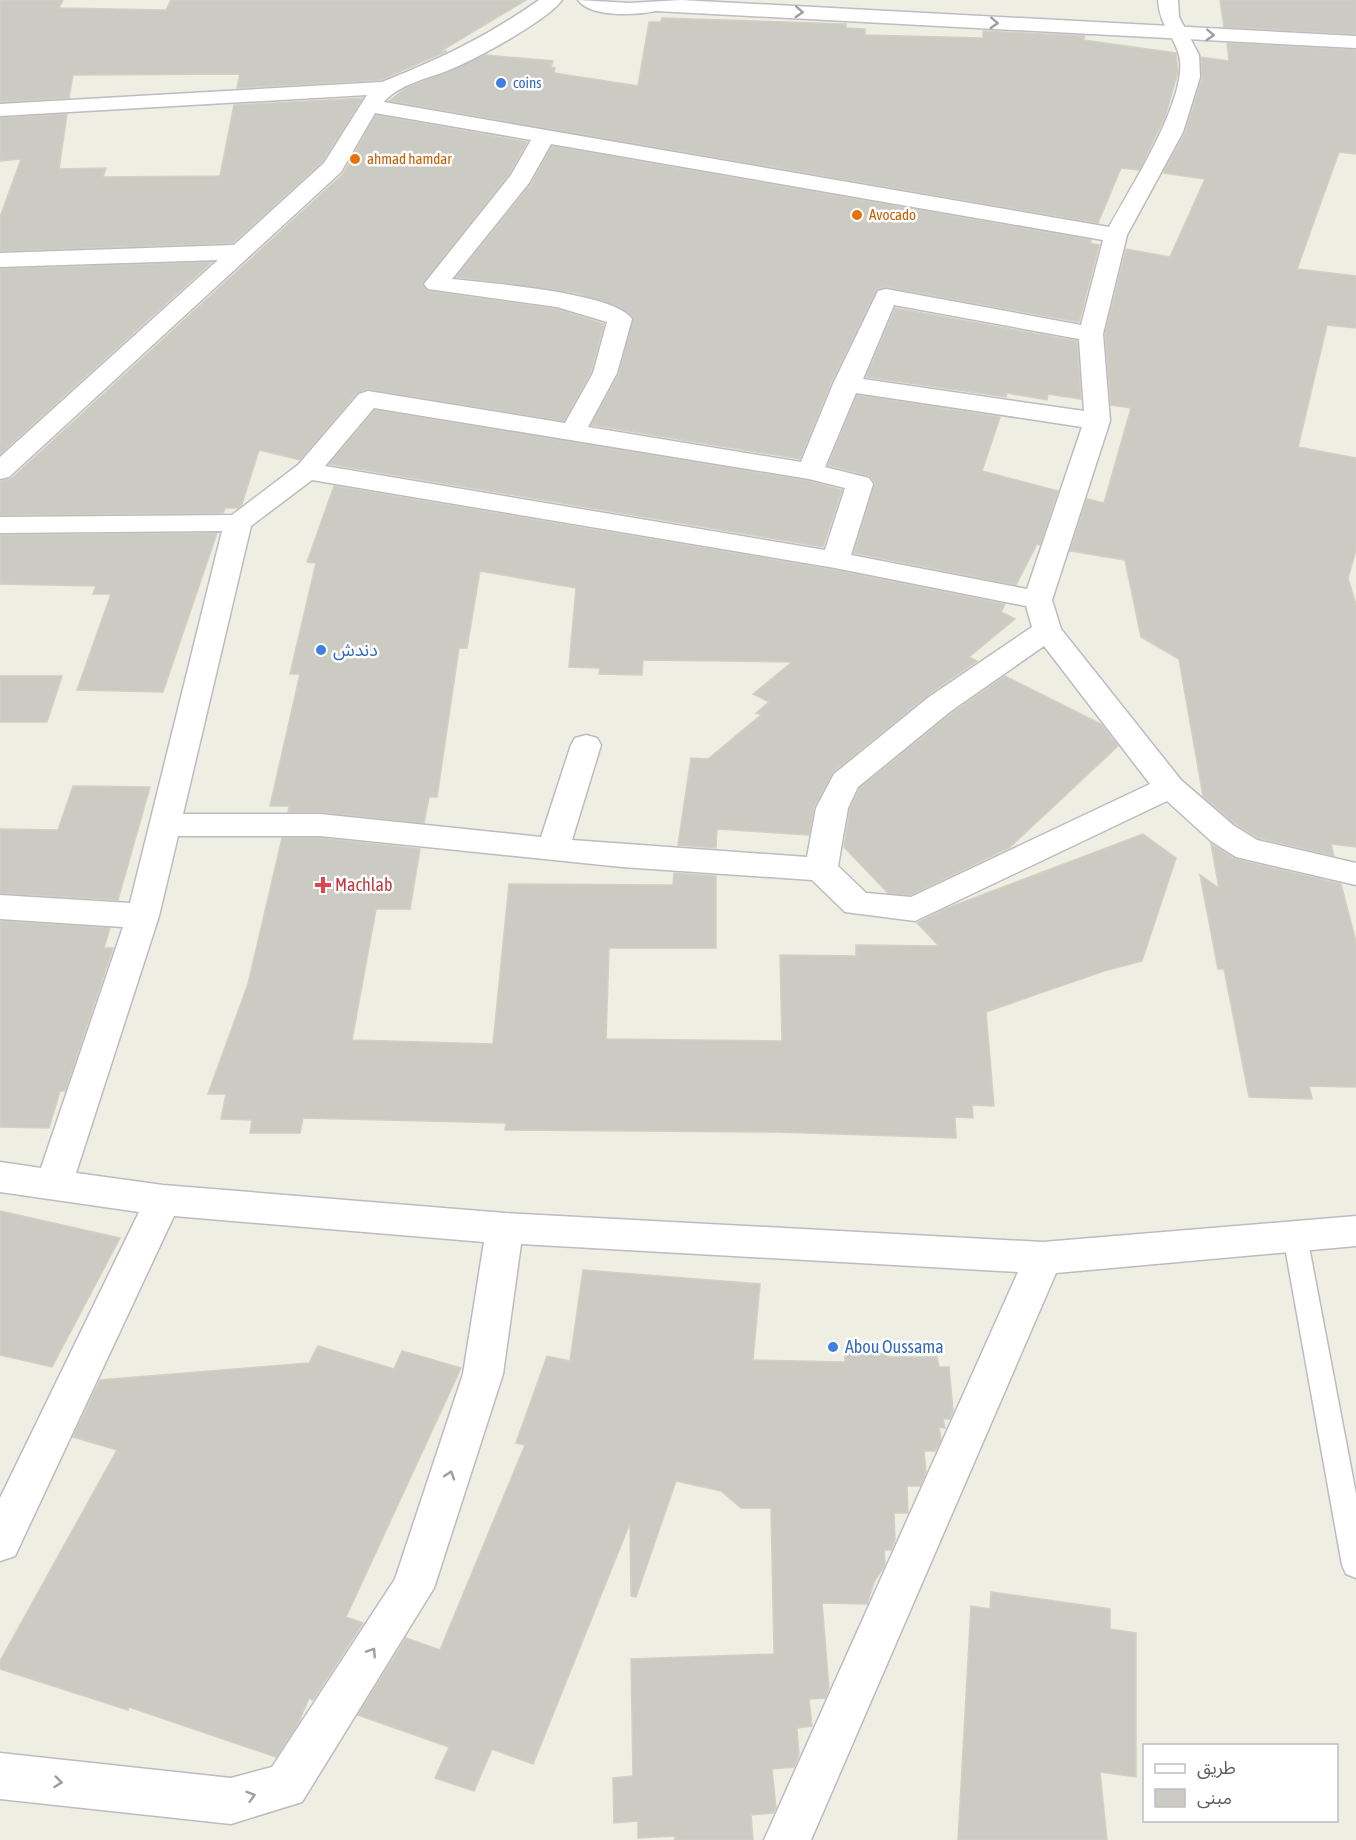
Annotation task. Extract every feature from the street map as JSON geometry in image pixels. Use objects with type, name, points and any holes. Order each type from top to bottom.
[{"type":"street","points":[[0,110],[385,88],[444,65],[501,36],[552,0]]},
{"type":"street","points":[[588,0],[624,8],[664,3],[1171,17],[1356,42]]},
{"type":"street","points":[[891,0],[1356,27]]},
{"type":"street","points":[[1171,17],[1189,55],[1190,77],[1172,132],[1116,235],[1092,334],[1097,421],[1038,600],[1047,630],[1170,787],[1222,833],[1247,849],[1356,874]]},
{"type":"street","points":[[0,471],[333,167],[369,106],[385,88]]},
{"type":"street","points":[[369,106],[1116,235]]},
{"type":"street","points":[[545,135],[521,178],[465,244],[436,284],[579,304],[606,311],[620,319],[605,373],[573,432]]},
{"type":"street","points":[[0,260],[239,252]]},
{"type":"street","points":[[810,471],[886,296],[1092,334]]},
{"type":"street","points":[[846,384],[1097,421]]},
{"type":"street","points":[[0,525],[238,523],[308,471],[368,399],[810,471],[860,484],[835,560]]},
{"type":"street","points":[[308,471],[835,560],[1038,600]]},
{"type":"street","points":[[54,1184],[143,916],[238,523]]},
{"type":"street","points":[[821,869],[832,807],[845,781],[940,704],[1047,630]]},
{"type":"street","points":[[553,849],[586,744]]},
{"type":"street","points":[[165,825],[320,825],[553,849],[821,869],[857,904],[915,909],[1170,787]]},
{"type":"street","points":[[0,907],[143,916]]},
{"type":"street","points":[[0,1177],[163,1200],[505,1228],[1043,1258],[1356,1231]]},
{"type":"street","points":[[0,1542],[163,1200]]},
{"type":"street","points":[[0,1776],[231,1801],[286,1786],[413,1588],[483,1374],[505,1228]]},
{"type":"street","points":[[787,1840],[1043,1258]]},
{"type":"lane","points":[[1295,1236],[1356,1565]]},
{"type":"building","points":[[0,0],[63,0],[59,8],[166,10],[171,0],[526,0],[441,51],[447,51],[381,80],[237,88],[240,74],[73,75],[69,98],[0,102]]},
{"type":"building","points":[[1220,0],[1356,0],[1356,34],[1224,27]]},
{"type":"building","points":[[662,18],[846,24],[846,28],[865,29],[865,35],[983,38],[983,31],[1085,36],[1083,40],[1176,53],[1178,72],[1165,117],[1139,170],[1121,168],[1098,223],[389,101],[406,88],[486,55],[553,61],[551,67],[555,68],[554,73],[638,86],[649,22],[661,22]]},
{"type":"building","points":[[1227,43],[1356,50],[1356,154],[1339,152],[1297,269],[1356,276],[1356,328],[1327,325],[1298,447],[1356,458],[1356,550],[1348,578],[1356,605],[1356,847],[1331,844],[1334,856],[1258,838],[1234,823],[1203,796],[1179,659],[1141,637],[1125,560],[1070,551],[1087,499],[1104,503],[1131,408],[1111,405],[1105,334],[1126,249],[1170,257],[1205,179],[1163,173],[1185,133],[1202,78],[1201,57],[1229,61]]},
{"type":"building","points":[[363,98],[322,162],[233,243],[0,251],[0,217],[21,159],[0,161],[0,118],[67,114],[59,169],[106,168],[103,177],[220,176],[234,105]]},
{"type":"building","points":[[376,115],[527,142],[509,174],[422,284],[428,291],[557,309],[604,324],[591,372],[564,421],[367,389],[357,393],[300,460],[259,450],[242,504],[238,508],[225,508],[223,513],[0,515],[0,481],[11,479],[343,174]]},
{"type":"building","points":[[552,146],[1091,240],[1090,243],[1099,245],[1079,322],[886,287],[877,289],[831,383],[800,459],[591,425],[619,374],[633,317],[621,308],[577,293],[456,277],[531,184]]},
{"type":"building","points":[[212,262],[0,454],[0,269]]},
{"type":"building","points":[[895,308],[1077,341],[1081,399],[1048,394],[1047,400],[1007,393],[1006,397],[866,377]]},
{"type":"building","points":[[857,395],[1000,417],[982,471],[1058,491],[1040,545],[1037,544],[1016,585],[854,553],[875,483],[870,476],[828,465]]},
{"type":"building","points":[[375,410],[809,481],[842,490],[823,547],[329,464]]},
{"type":"building","points":[[334,486],[835,570],[1005,604],[1001,612],[1015,619],[969,657],[977,661],[928,695],[833,772],[814,807],[809,835],[717,829],[716,848],[678,845],[691,758],[708,759],[761,715],[756,713],[769,702],[753,694],[792,662],[643,660],[642,675],[599,674],[600,668],[569,667],[576,588],[480,571],[467,648],[459,648],[437,797],[429,797],[424,823],[320,812],[288,812],[289,806],[270,806],[300,674],[290,674],[316,563],[307,562]]},
{"type":"building","points":[[217,533],[163,692],[77,690],[111,594],[93,594],[96,586],[0,584],[0,535]]},
{"type":"building","points":[[0,676],[62,676],[47,722],[0,722]]},
{"type":"building","points":[[1005,676],[1101,724],[1118,746],[1010,847],[911,895],[888,893],[844,847],[850,809],[860,788],[952,713]]},
{"type":"building","points":[[73,786],[150,787],[118,900],[0,893],[0,829],[58,830]]},
{"type":"building","points":[[1143,834],[1176,858],[1142,961],[1104,971],[986,1012],[994,1106],[972,1105],[973,1118],[955,1117],[956,1138],[777,1132],[505,1130],[506,1123],[303,1118],[300,1133],[250,1133],[252,1120],[221,1119],[226,1094],[208,1094],[248,984],[282,838],[320,838],[420,849],[410,909],[376,909],[352,1040],[493,1044],[509,884],[673,885],[674,873],[716,876],[716,948],[609,948],[606,1039],[782,1041],[780,955],[856,956],[856,945],[939,946],[917,923],[945,909]]},
{"type":"building","points":[[1211,844],[1235,859],[1341,884],[1356,942],[1356,1087],[1309,1086],[1312,1099],[1249,1097],[1224,969],[1218,969],[1200,875],[1219,888]]},
{"type":"building","points":[[0,921],[110,928],[104,948],[113,948],[65,1091],[60,1091],[49,1128],[0,1127]]},
{"type":"building","points":[[0,1211],[120,1238],[52,1367],[0,1355]]},
{"type":"building","points":[[583,1270],[760,1284],[753,1360],[845,1362],[845,1353],[888,1353],[888,1357],[937,1357],[939,1367],[949,1367],[953,1411],[950,1419],[943,1419],[945,1428],[939,1427],[941,1440],[935,1451],[924,1451],[926,1472],[920,1486],[907,1486],[908,1513],[894,1513],[895,1540],[891,1550],[884,1550],[885,1565],[874,1582],[867,1604],[822,1603],[829,1688],[825,1698],[809,1699],[812,1726],[797,1728],[799,1755],[794,1767],[772,1769],[776,1808],[773,1813],[751,1815],[753,1840],[675,1840],[675,1836],[638,1838],[638,1821],[614,1823],[613,1778],[633,1776],[631,1659],[774,1654],[771,1508],[741,1508],[721,1491],[676,1481],[636,1597],[631,1596],[630,1523],[533,1764],[492,1749],[474,1791],[435,1778],[449,1747],[358,1715],[406,1638],[440,1650],[525,1445],[516,1443],[547,1356],[570,1361]]},
{"type":"building","points":[[318,1346],[394,1369],[402,1351],[461,1368],[346,1617],[363,1623],[313,1700],[309,1698],[298,1724],[276,1757],[129,1707],[128,1710],[0,1669],[0,1661],[117,1450],[73,1437],[100,1380],[309,1363]]},
{"type":"building","points":[[991,1592],[1110,1609],[1110,1629],[1136,1633],[1136,1777],[1100,1772],[1107,1840],[958,1840],[971,1606],[990,1609]]},
{"type":"place","name":"coins","points":[[501,83]]},
{"type":"place","name":"ahmad hamdar","points":[[355,159]]},
{"type":"place","name":"Avocado","points":[[857,215]]},
{"type":"place","name":"دندش","points":[[321,650]]},
{"type":"place","name":"Machlab","points":[[323,885]]},
{"type":"place","name":"Abou Oussama","points":[[833,1347]]}]
